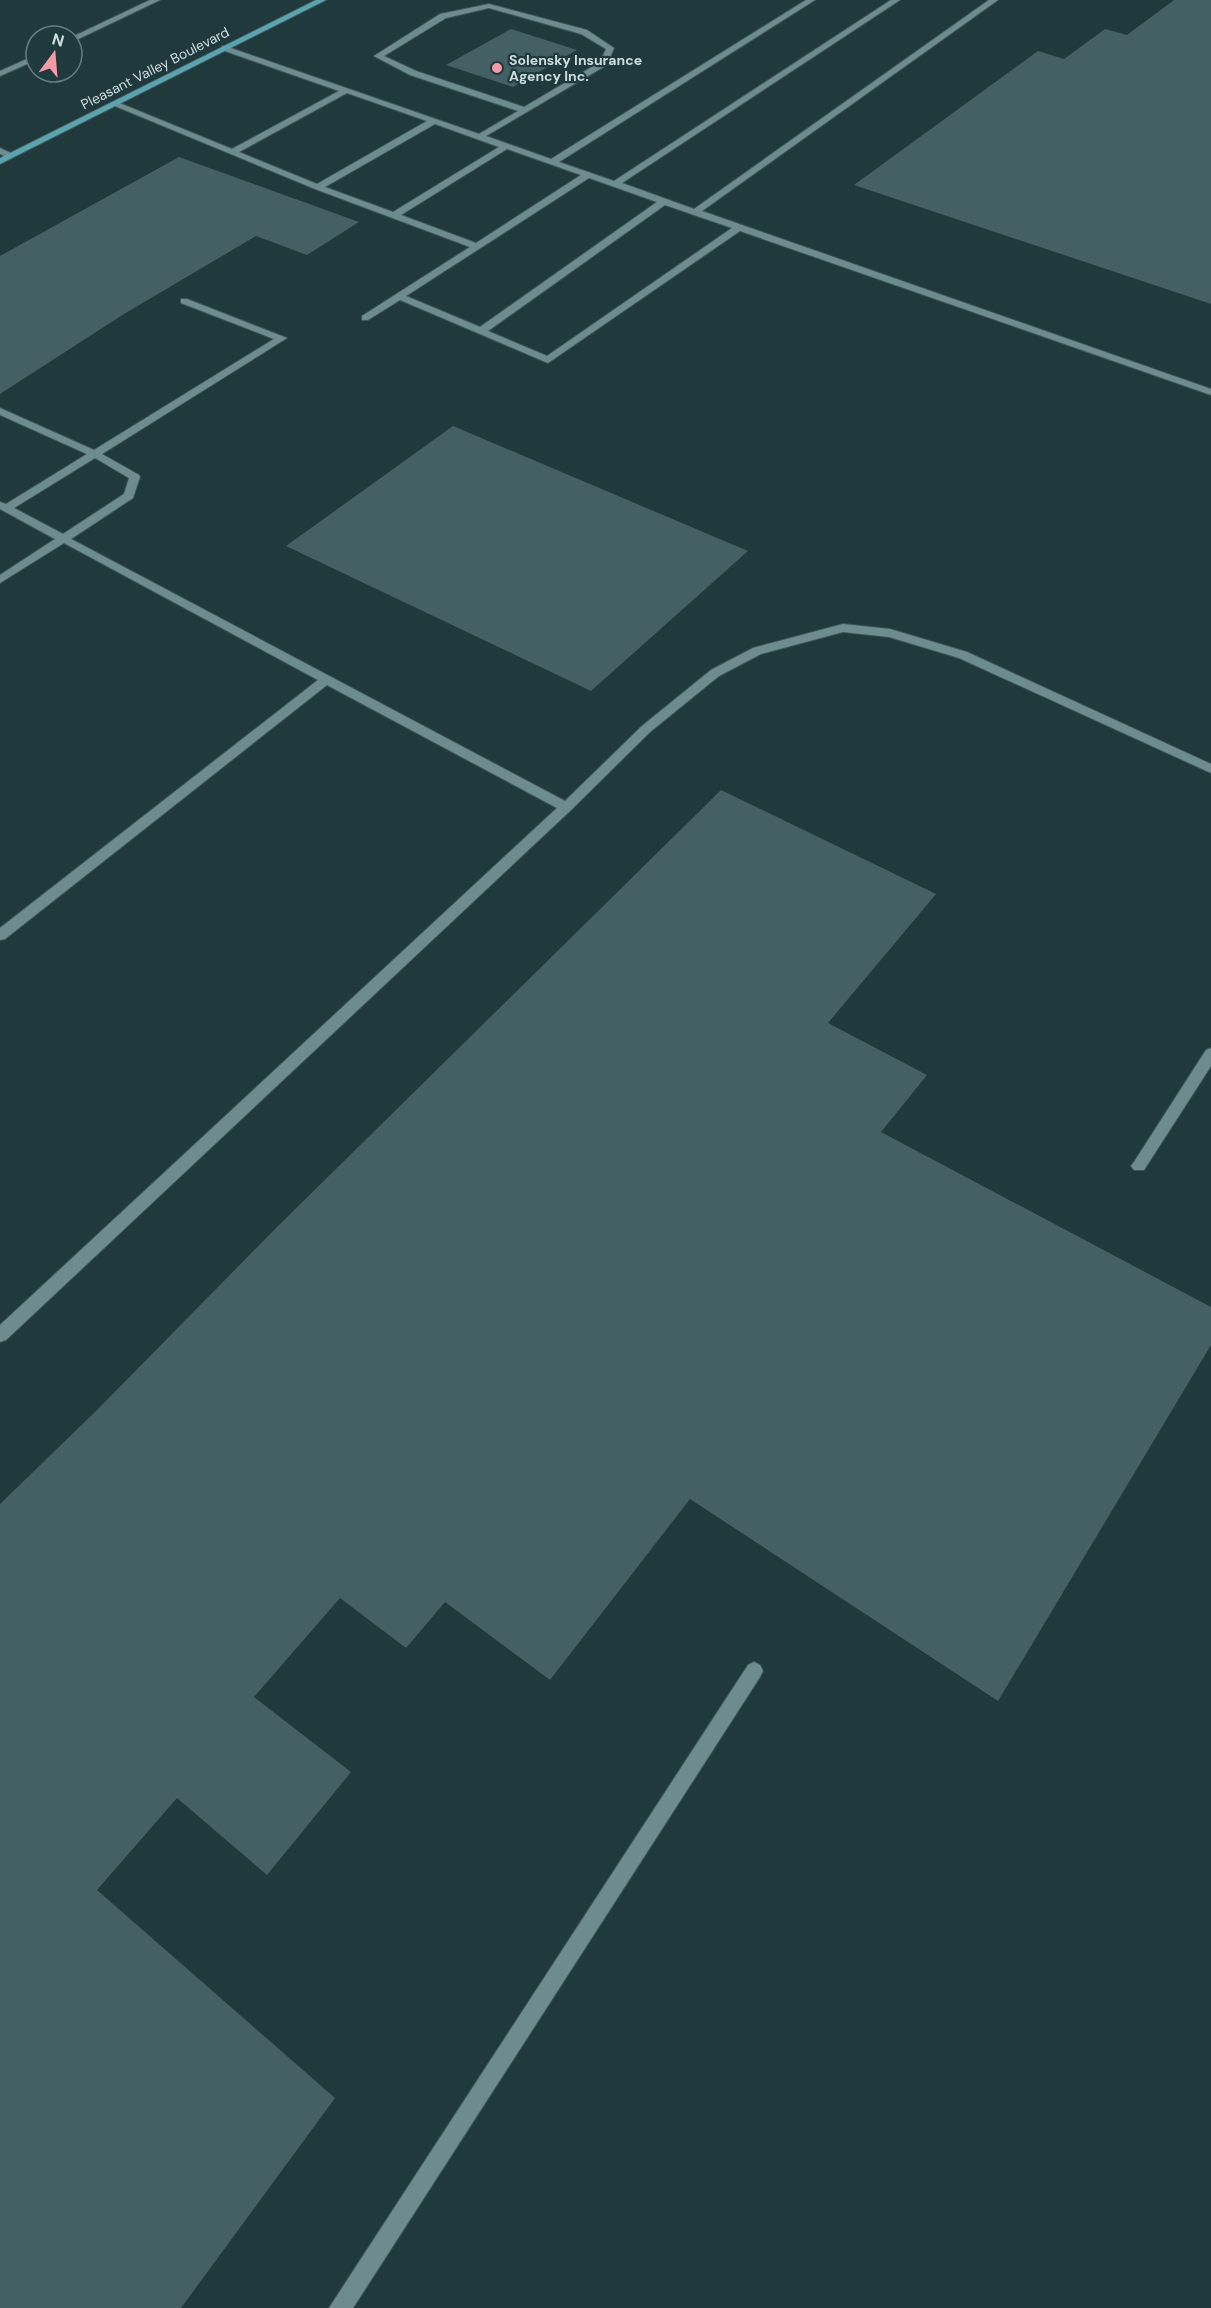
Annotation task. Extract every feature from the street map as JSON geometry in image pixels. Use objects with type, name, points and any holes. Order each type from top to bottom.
[{"type":"main road","name":"Pleasant Valley Boulevard","points":[[0,161],[322,0]]},
{"type":"lane","points":[[84,34],[156,0]]},
{"type":"lane","points":[[552,162],[811,0]]},
{"type":"lane","points":[[615,184],[896,0]]},
{"type":"lane","points":[[695,212],[993,0]]},
{"type":"lane","points":[[479,136],[524,110],[604,63],[610,48],[584,32],[489,6],[443,16],[378,56],[413,73],[524,110]]},
{"type":"lane","points":[[225,48],[1211,392]]},
{"type":"lane","points":[[0,74],[24,63]]},
{"type":"lane","points":[[232,152],[347,90]]},
{"type":"lane","points":[[114,104],[318,187],[477,246]]},
{"type":"lane","points":[[318,187],[434,121]]},
{"type":"lane","points":[[395,214],[506,146]]},
{"type":"lane","points":[[0,151],[10,156]]},
{"type":"lane","points":[[365,318],[588,175]]},
{"type":"lane","points":[[481,331],[663,202]]},
{"type":"lane","points":[[399,296],[548,360],[739,227]]},
{"type":"lane","points":[[3,507],[282,338],[184,301]]},
{"type":"lane","points":[[0,411],[95,453],[135,477],[129,496],[0,580]]},
{"type":"lane","points":[[3,507],[566,807]]},
{"type":"lane","points":[[0,1335],[566,807],[646,729],[715,673],[756,651],[843,628],[890,633],[963,655],[1211,769]]},
{"type":"lane","points":[[0,935],[327,679]]},
{"type":"lane","points":[[1139,1166],[1211,1054]]},
{"type":"lane","points":[[340,2308],[754,1671]]},
{"type":"building","points":[[1174,0],[1211,0],[1211,304],[854,185],[1038,51],[1064,59],[1105,29],[1127,35]]},
{"type":"building","points":[[511,29],[577,50],[513,87],[446,65]]},
{"type":"building","points":[[179,157],[359,222],[307,255],[256,236],[124,314],[0,394],[0,256]]},
{"type":"building","points":[[453,426],[748,551],[591,691],[286,546]]},
{"type":"building","points":[[721,790],[936,894],[828,1023],[927,1075],[881,1132],[1211,1307],[1211,1345],[998,1701],[690,1499],[550,1680],[445,1602],[406,1648],[340,1598],[254,1697],[351,1772],[267,1875],[177,1798],[97,1890],[335,2098],[181,2308],[0,2308],[0,1504],[96,1411],[277,1227]]},
{"type":"place","name":"Solensky Insurance Agency Inc.","points":[[497,68]]}]
